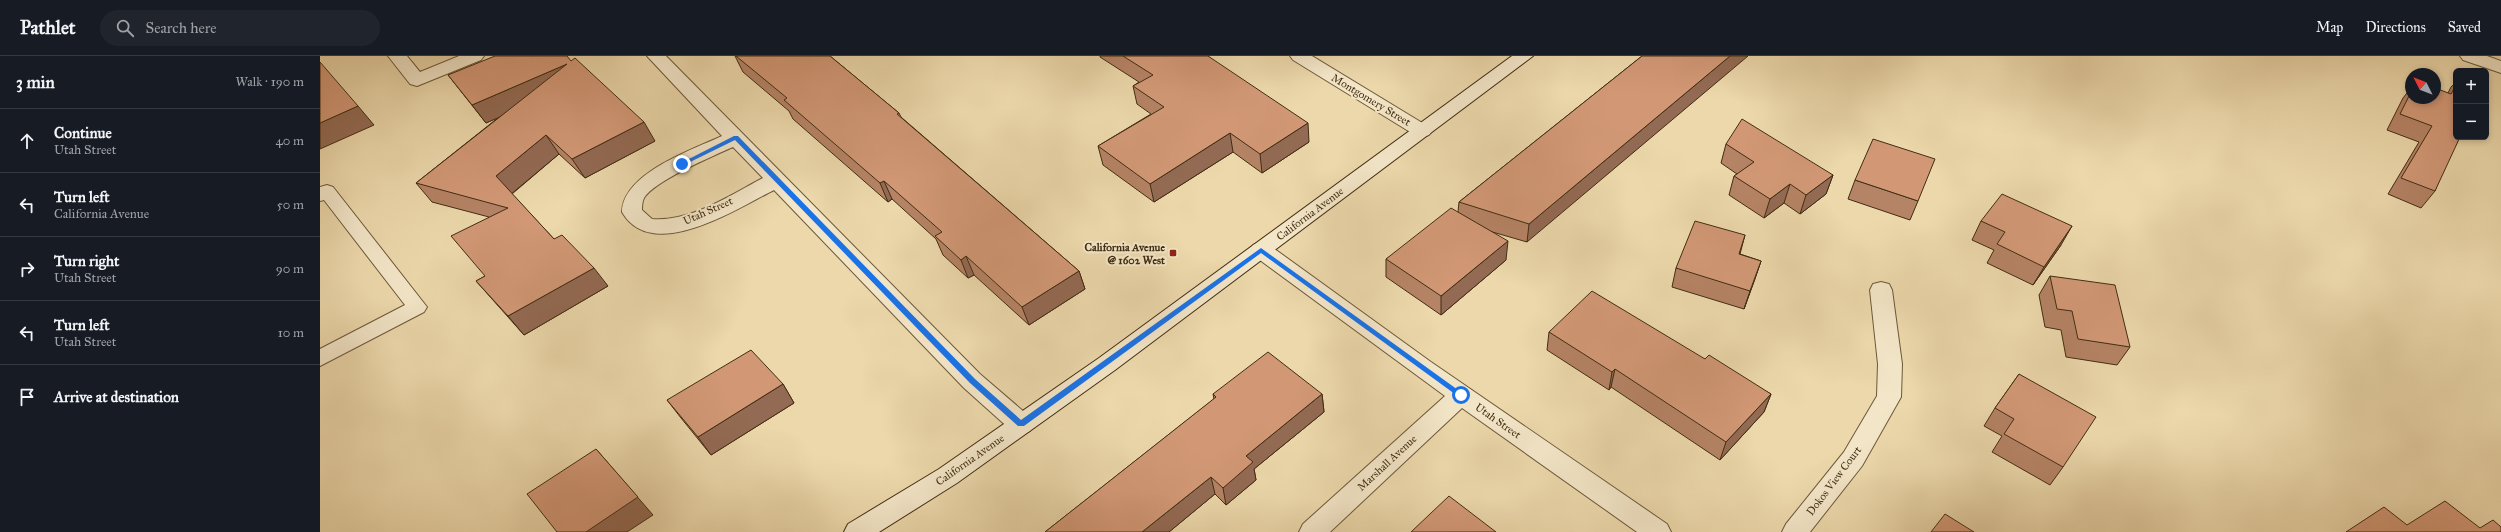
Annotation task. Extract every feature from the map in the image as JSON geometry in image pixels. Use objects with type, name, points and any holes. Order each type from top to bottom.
[{"type":"street","points":[[398,56],[417,80],[475,56]]},
{"type":"street","points":[[656,56],[972,381],[1021,424]]},
{"type":"street","name":"Montgomery Street","points":[[1299,56],[1422,131]]},
{"type":"street","name":"California Avenue","points":[[857,532],[948,476],[1021,424],[1261,250],[1524,56]]},
{"type":"street","points":[[2469,56],[2501,68]]},
{"type":"street","name":"Utah Street","points":[[736,137],[654,180],[639,192],[632,203],[632,212],[648,226],[663,227],[683,223],[776,180]]},
{"type":"street","name":"Utah Street","points":[[1261,250],[1461,395],[1658,532]]},
{"type":"street","name":"Dokos View Court","points":[[1795,532],[1852,460],[1889,396],[1890,364],[1881,290]]},
{"type":"street","name":"Marshall Avenue","points":[[1312,532],[1461,395]]},
{"type":"lane","points":[[320,195],[327,191],[417,308],[320,358]]},
{"type":"building","points":[[495,56],[567,56],[571,61],[575,58],[644,122],[572,159],[546,135],[496,176],[554,239],[562,235],[594,268],[508,316],[476,281],[485,276],[451,236],[508,208],[416,183],[567,64],[472,105],[448,75]]},
{"type":"building","points":[[736,56],[830,56],[899,113],[897,114],[1079,271],[1022,307],[966,256],[961,260],[935,236],[942,232],[884,181],[880,183],[784,100],[787,98]]},
{"type":"building","points":[[1123,56],[1208,56],[1308,123],[1260,154],[1230,133],[1150,184],[1098,146],[1164,107],[1133,86],[1153,75]]},
{"type":"building","points":[[1642,56],[1730,56],[1529,224],[1459,202]]},
{"type":"building","points":[[320,62],[358,106],[320,123]]},
{"type":"building","points":[[2441,90],[2451,94],[2453,90],[2453,140],[2459,140],[2435,191],[2401,178],[2432,126],[2400,114],[2405,104],[2441,104]]},
{"type":"building","points":[[1742,119],[1833,175],[1806,195],[1790,184],[1770,199],[1734,176],[1754,162],[1726,144]]},
{"type":"building","points":[[1873,139],[1935,159],[1918,201],[1855,180]]},
{"type":"building","points":[[2002,194],[2072,226],[2044,267],[1997,244],[2005,232],[1981,221]]},
{"type":"building","points":[[1451,208],[1508,241],[1441,296],[1386,259]]},
{"type":"building","points":[[1695,221],[1745,235],[1739,254],[1761,261],[1750,291],[1676,268]]},
{"type":"building","points":[[2050,276],[2115,285],[2130,347],[2078,339],[2072,311],[2057,309]]},
{"type":"building","points":[[1592,291],[1705,359],[1709,355],[1771,394],[1726,442],[1615,369],[1612,372],[1549,332]]},
{"type":"building","points":[[751,350],[783,384],[698,437],[667,400]]},
{"type":"building","points":[[1268,352],[1322,394],[1246,456],[1253,462],[1223,488],[1211,477],[1142,532],[1045,532],[1216,397],[1213,394]]},
{"type":"building","points":[[2019,374],[2096,417],[2063,467],[2004,434],[2014,419],[1995,408]]},
{"type":"building","points":[[596,449],[638,497],[586,532],[557,532],[527,494]]},
{"type":"building","points":[[1449,496],[1496,532],[1411,532]]},
{"type":"building","points":[[2445,501],[2480,528],[2493,520],[2501,527],[2501,532],[2346,532],[2384,507],[2407,525]]},
{"type":"building","points":[[1945,514],[1974,532],[1931,532]]},
{"type":"place","name":"California Avenue @ 1602 West","points":[[1173,253]]},
{"type":"route","points":[[682,164],[736,137],[972,381],[1021,424],[1107,364],[1261,250],[1461,395]]}]
